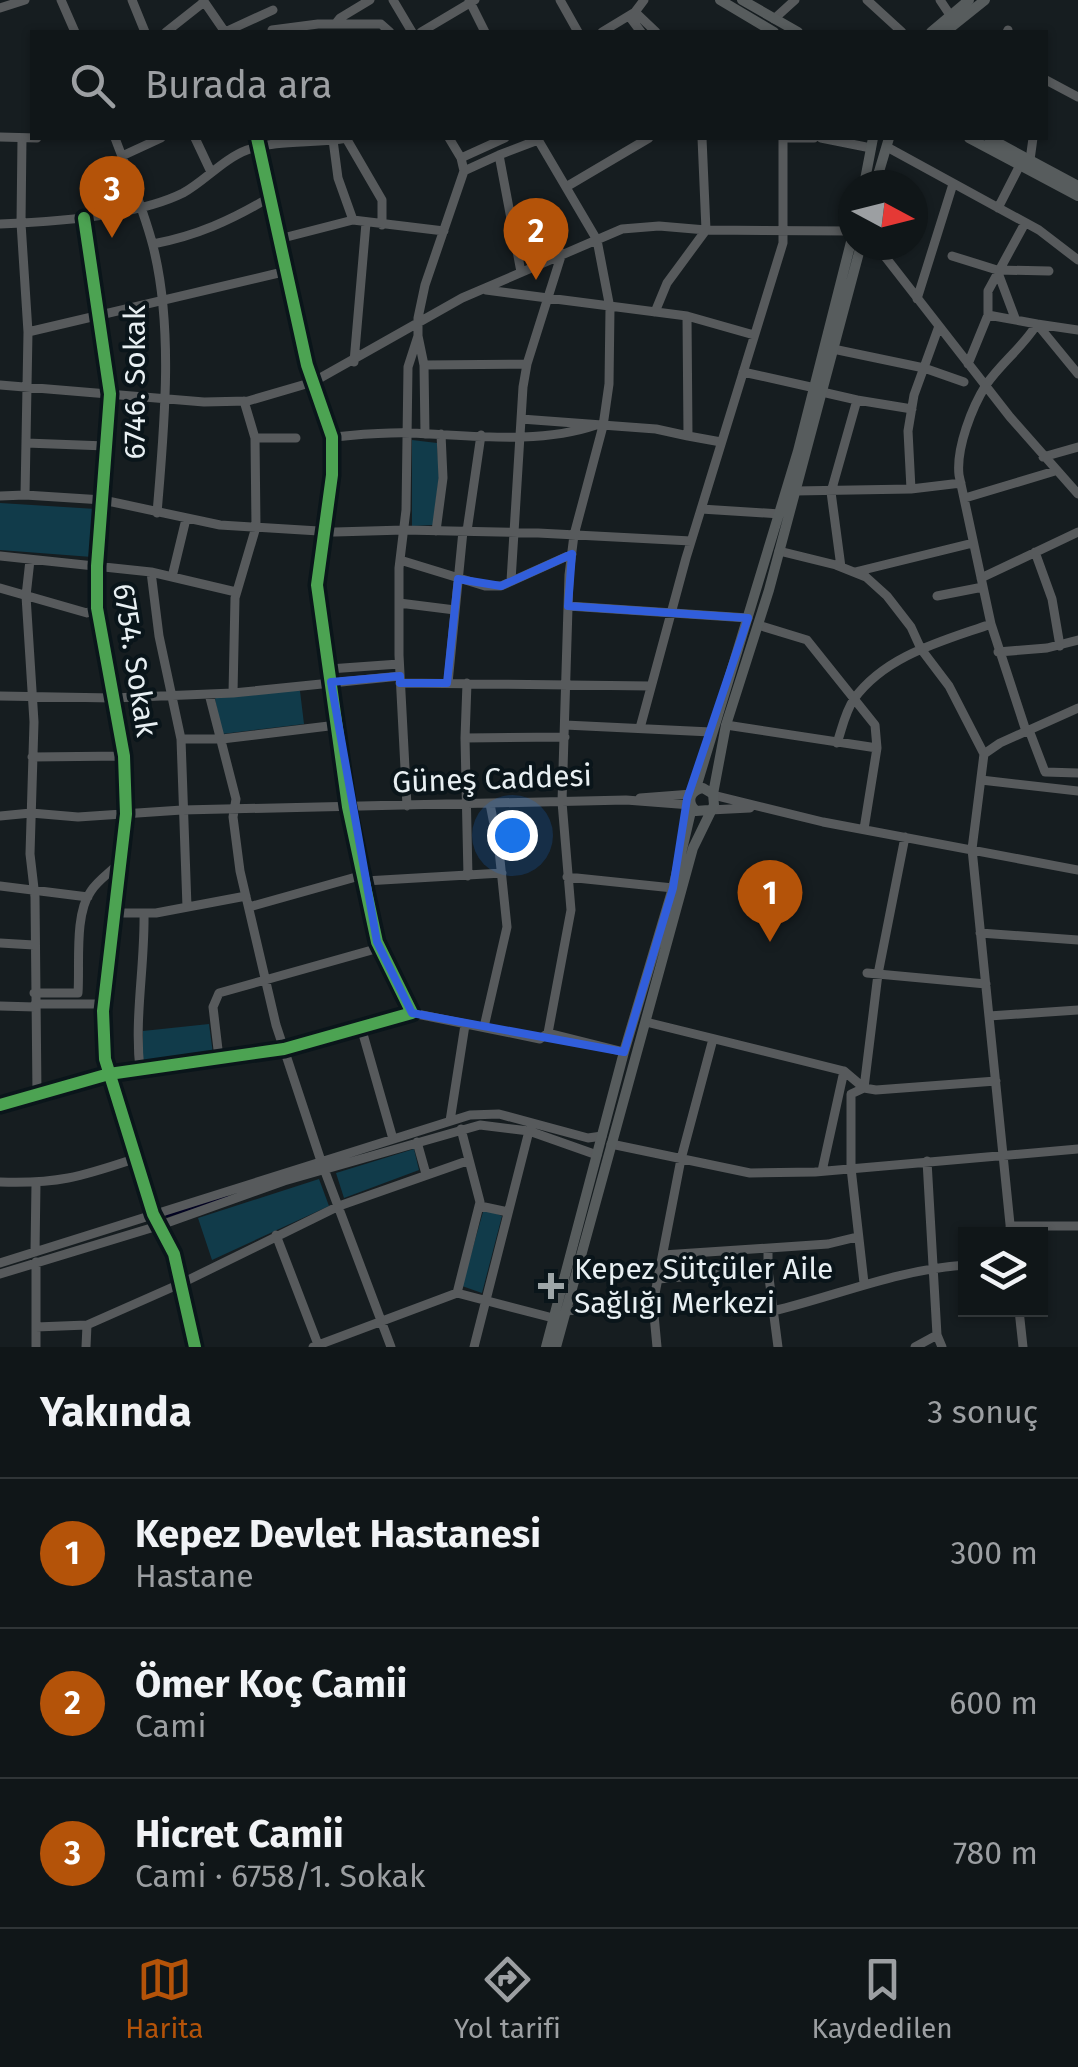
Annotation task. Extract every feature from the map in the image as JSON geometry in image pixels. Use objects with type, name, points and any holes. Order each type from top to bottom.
[{"type":"main road","points":[[720,0],[755,27]]},
{"type":"main road","points":[[742,0],[794,30]]},
{"type":"main road","points":[[933,30],[969,0]]},
{"type":"main road","points":[[949,30],[985,0]]},
{"type":"main road","points":[[974,140],[1078,186]]},
{"type":"main road","points":[[994,140],[1078,196]]},
{"type":"main road","points":[[880,170],[888,142]]},
{"type":"main road","points":[[867,170],[872,143]]},
{"type":"main road","points":[[556,1347],[624,1052],[673,888],[711,732],[779,551],[847,260]]},
{"type":"main road","points":[[546,1347],[597,1155],[606,1140],[646,1022],[694,848],[714,802],[726,725],[780,514],[834,349],[857,260]]},
{"type":"main road","points":[[692,799],[706,789],[713,795]]},
{"type":"main road","points":[[692,799],[700,813],[710,810]]},
{"type":"street","points":[[0,8],[25,0]]},
{"type":"street","points":[[61,0],[74,30]]},
{"type":"street","points":[[132,0],[143,30]]},
{"type":"street","points":[[336,23],[370,0]]},
{"type":"street","points":[[393,0],[411,30]]},
{"type":"street","points":[[560,0],[577,30]]},
{"type":"street","points":[[605,30],[632,14],[644,0]]},
{"type":"street","points":[[774,19],[795,0]]},
{"type":"street","points":[[867,0],[900,30]]},
{"type":"street","points":[[940,0],[950,14]]},
{"type":"street","points":[[168,30],[204,1],[224,30]]},
{"type":"street","points":[[424,30],[472,1],[485,30]]},
{"type":"street","points":[[229,30],[274,5]]},
{"type":"street","points":[[272,30],[274,5]]},
{"type":"street","points":[[632,14],[641,30]]},
{"type":"street","points":[[632,14],[653,30]]},
{"type":"street","points":[[287,30],[375,22],[387,30]]},
{"type":"street","points":[[1048,81],[1078,96]]},
{"type":"street","points":[[0,137],[30,138]]},
{"type":"street","points":[[22,138],[21,223],[28,332],[25,494]]},
{"type":"street","name":"6746. Sokak","points":[[116,140],[152,244],[162,299],[166,354],[157,513]]},
{"type":"street","points":[[122,156],[158,140]]},
{"type":"street","points":[[195,140],[211,172]]},
{"type":"street","points":[[262,140],[270,197],[312,382],[332,437],[317,585],[348,807],[380,948],[412,1013]]},
{"type":"street","points":[[0,224],[84,218],[182,193],[262,140],[333,140],[338,178],[353,220]]},
{"type":"street","points":[[348,140],[382,200],[382,225]]},
{"type":"street","points":[[425,434],[424,365],[418,323],[420,302],[464,171],[450,140]]},
{"type":"street","points":[[461,158],[501,140]]},
{"type":"street","points":[[464,171],[536,140]]},
{"type":"street","points":[[0,1105],[110,1074],[284,1049],[412,1013],[540,1040],[548,1033],[571,910],[562,802],[572,554],[609,384],[610,308],[597,240],[539,140]]},
{"type":"street","points":[[566,187],[645,140]]},
{"type":"street","points":[[655,312],[667,284],[706,230],[702,140]]},
{"type":"street","points":[[640,728],[720,442],[783,243],[785,140]]},
{"type":"street","points":[[841,140],[872,143]]},
{"type":"street","points":[[998,208],[1025,162],[1032,140]]},
{"type":"street","points":[[888,142],[953,184],[1058,242],[1078,260]]},
{"type":"street","points":[[499,156],[521,272]]},
{"type":"street","points":[[917,299],[953,184]]},
{"type":"street","points":[[152,244],[198,234],[270,197]]},
{"type":"street","name":"6754. Sokak","points":[[84,218],[110,394],[97,608],[124,756],[126,814],[104,1004],[105,1059],[153,1214],[174,1254],[195,1347]]},
{"type":"street","points":[[279,239],[353,220],[444,231]]},
{"type":"street","points":[[968,364],[988,315],[988,291],[1025,222]]},
{"type":"street","points":[[354,362],[366,223]]},
{"type":"street","points":[[0,386],[244,402],[312,382],[521,272],[634,226],[838,231]]},
{"type":"street","points":[[511,581],[527,364],[562,253]]},
{"type":"street","points":[[952,256],[998,270],[1049,271]]},
{"type":"street","points":[[887,260],[1055,472],[1078,494]]},
{"type":"street","points":[[998,270],[1016,318]]},
{"type":"street","points":[[28,332],[287,271]]},
{"type":"street","points":[[484,290],[687,316],[754,335]]},
{"type":"street","points":[[988,315],[1078,330]]},
{"type":"street","points":[[687,316],[688,436]]},
{"type":"street","points":[[1038,324],[1073,358],[1078,374]]},
{"type":"street","points":[[1038,324],[1026,343],[986,386],[958,458],[998,652],[1027,730],[1045,772],[1078,773]]},
{"type":"street","points":[[911,489],[908,431],[939,326]]},
{"type":"street","points":[[407,806],[399,664],[400,560],[408,367],[418,336]]},
{"type":"street","points":[[834,349],[924,368],[964,382]]},
{"type":"street","points":[[424,365],[527,364]]},
{"type":"street","points":[[744,372],[857,400],[912,409]]},
{"type":"street","points":[[842,567],[830,492],[857,400]]},
{"type":"street","points":[[234,693],[236,592],[256,527],[255,438],[244,402]]},
{"type":"street","points":[[521,419],[656,429],[720,442]]},
{"type":"street","points":[[332,437],[407,433],[520,436],[600,426]]},
{"type":"street","points":[[436,530],[443,478],[441,434]]},
{"type":"street","points":[[448,683],[458,579],[481,436]]},
{"type":"street","points":[[255,438],[296,438]]},
{"type":"street","points":[[26,443],[106,446]]},
{"type":"street","points":[[1043,457],[1078,447]]},
{"type":"street","points":[[965,498],[1055,472]]},
{"type":"street","points":[[795,491],[911,489],[961,483]]},
{"type":"street","points":[[0,496],[102,500],[186,519],[324,532],[436,530],[691,542]]},
{"type":"street","points":[[701,508],[780,514]]},
{"type":"street","points":[[172,576],[186,519]]},
{"type":"street","points":[[938,596],[982,583],[1078,532]]},
{"type":"street","points":[[855,572],[973,542]]},
{"type":"street","points":[[779,551],[855,572],[887,596],[949,686],[984,754],[972,849],[1011,1227]]},
{"type":"street","points":[[1035,552],[1052,600],[1060,646]]},
{"type":"street","points":[[400,560],[485,586],[501,586],[572,554]]},
{"type":"street","points":[[0,556],[151,572],[236,592]]},
{"type":"street","points":[[30,560],[26,596],[32,696],[30,854],[37,1094]]},
{"type":"street","points":[[151,572],[159,636],[181,739],[187,907]]},
{"type":"street","points":[[0,588],[87,613],[97,608]]},
{"type":"street","points":[[399,603],[455,610]]},
{"type":"street","points":[[568,606],[753,622],[807,640],[874,725],[877,748],[864,829]]},
{"type":"street","points":[[837,743],[855,698],[880,673],[921,649],[991,624]]},
{"type":"street","points":[[998,652],[1060,646],[1078,640]]},
{"type":"street","points":[[329,670],[399,664]]},
{"type":"street","points":[[0,696],[173,697],[330,682],[400,680],[566,687],[651,686]]},
{"type":"street","points":[[467,683],[468,876]]},
{"type":"street","points":[[209,694],[236,798],[234,829],[284,1049],[322,1165],[391,1347]]},
{"type":"street","points":[[984,754],[1078,708]]},
{"type":"street","points":[[565,725],[711,732]]},
{"type":"street","points":[[726,725],[877,748]]},
{"type":"street","points":[[181,739],[222,740],[337,726]]},
{"type":"street","points":[[465,738],[565,738]]},
{"type":"street","points":[[32,756],[124,756]]},
{"type":"street","points":[[981,780],[1078,791]]},
{"type":"street","name":"Güneş Caddesi","points":[[0,816],[626,800],[664,794],[692,799]]},
{"type":"street","points":[[713,795],[758,808],[1078,870]]},
{"type":"street","points":[[484,1026],[507,928],[490,804]]},
{"type":"street","points":[[710,810],[758,808]]},
{"type":"street","points":[[864,1088],[878,974],[905,837]]},
{"type":"street","points":[[0,1006],[78,993],[78,947],[90,891],[121,862]]},
{"type":"street","points":[[114,913],[248,901],[356,878],[365,881],[502,873]]},
{"type":"street","points":[[567,877],[673,888]]},
{"type":"street","points":[[0,886],[88,898]]},
{"type":"street","points":[[140,1070],[136,1038],[145,947],[144,913]]},
{"type":"street","points":[[980,932],[1078,940]]},
{"type":"street","points":[[0,944],[34,945]]},
{"type":"street","points":[[219,1058],[212,1010],[219,993],[380,948]]},
{"type":"street","points":[[866,973],[986,984]]},
{"type":"street","points":[[35,1001],[104,1004]]},
{"type":"street","points":[[989,1016],[1078,1010]]},
{"type":"street","points":[[646,1022],[844,1071],[864,1088],[885,1091],[996,1081]]},
{"type":"street","points":[[450,1121],[465,1026]]},
{"type":"street","points":[[361,1027],[393,1139]]},
{"type":"street","points":[[548,1033],[624,1052]]},
{"type":"street","points":[[658,1347],[654,1304],[662,1255],[680,1159],[713,1039]]},
{"type":"street","points":[[822,1172],[844,1071]]},
{"type":"street","points":[[864,1088],[852,1094],[851,1168],[864,1284]]},
{"type":"street","points":[[0,1263],[161,1225],[393,1139],[492,1113],[750,1173],[822,1172],[1078,1150]]},
{"type":"street","points":[[0,1274],[35,1257],[153,1214],[461,1129],[497,1124],[597,1155]]},
{"type":"street","points":[[456,1293],[480,1206],[461,1129]]},
{"type":"street","points":[[474,1347],[529,1131]]},
{"type":"street","points":[[417,1142],[426,1174]]},
{"type":"street","points":[[0,1182],[36,1184],[74,1179],[134,1159]]},
{"type":"street","points":[[36,1327],[87,1325],[339,1206],[467,1161]]},
{"type":"street","points":[[926,1161],[938,1336],[942,1347]]},
{"type":"street","points":[[36,1184],[36,1347]]},
{"type":"street","points":[[480,1206],[508,1212]]},
{"type":"street","points":[[1048,1228],[1078,1226]]},
{"type":"street","points":[[276,1236],[317,1346],[456,1293],[553,1318]]},
{"type":"street","points":[[662,1255],[828,1244],[856,1237]]},
{"type":"street","points":[[768,1249],[778,1347]]},
{"type":"street","points":[[774,1311],[864,1284],[958,1266]]},
{"type":"street","points":[[658,1280],[768,1270]]},
{"type":"street","points":[[565,1312],[654,1304]]},
{"type":"street","points":[[1020,1317],[1023,1347]]},
{"type":"street","points":[[86,1347],[87,1325]]},
{"type":"street","points":[[914,1347],[938,1336]]},
{"type":"highlighted area","points":[[572,554],[568,606],[748,618],[687,799],[673,888],[624,1052],[412,1013],[377,942],[331,682],[400,676],[400,683],[447,683],[458,579],[501,586]]},
{"type":"shaded area","points":[[412,440],[437,443],[439,476],[433,525],[412,526]]},
{"type":"shaded area","points":[[0,503],[96,509],[92,557],[0,550]]},
{"type":"shaded area","points":[[300,691],[304,724],[222,734],[217,696]]},
{"type":"shaded area","points":[[209,1024],[213,1054],[143,1064],[143,1031]]},
{"type":"shaded area","points":[[414,1149],[419,1170],[344,1198],[336,1173]]},
{"type":"shaded area","points":[[319,1179],[329,1206],[212,1260],[198,1218]]},
{"type":"shaded area","points":[[483,1212],[502,1216],[482,1293],[462,1286]]},
{"type":"waterway","points":[[167,1216],[227,1197]]},
{"type":"cycle path","points":[[0,1105],[109,1074],[284,1049],[412,1013],[377,942],[348,807],[317,585],[332,475],[332,437],[307,365],[257,140]]},
{"type":"cycle path","points":[[84,218],[110,394],[97,608],[124,756],[126,814],[103,1011],[105,1059],[153,1214],[174,1254],[195,1347]]},
{"type":"place","name":"Hicret Camii","points":[[112,238]]},
{"type":"place","name":"Ömer Koç Camii","points":[[536,280]]},
{"type":"place","name":"Kepez Devlet Hastanesi","points":[[770,942]]},
{"type":"place","name":"Kepez Sütçüler Aile Sağlığı Merkezi","points":[[551,1286]]}]
